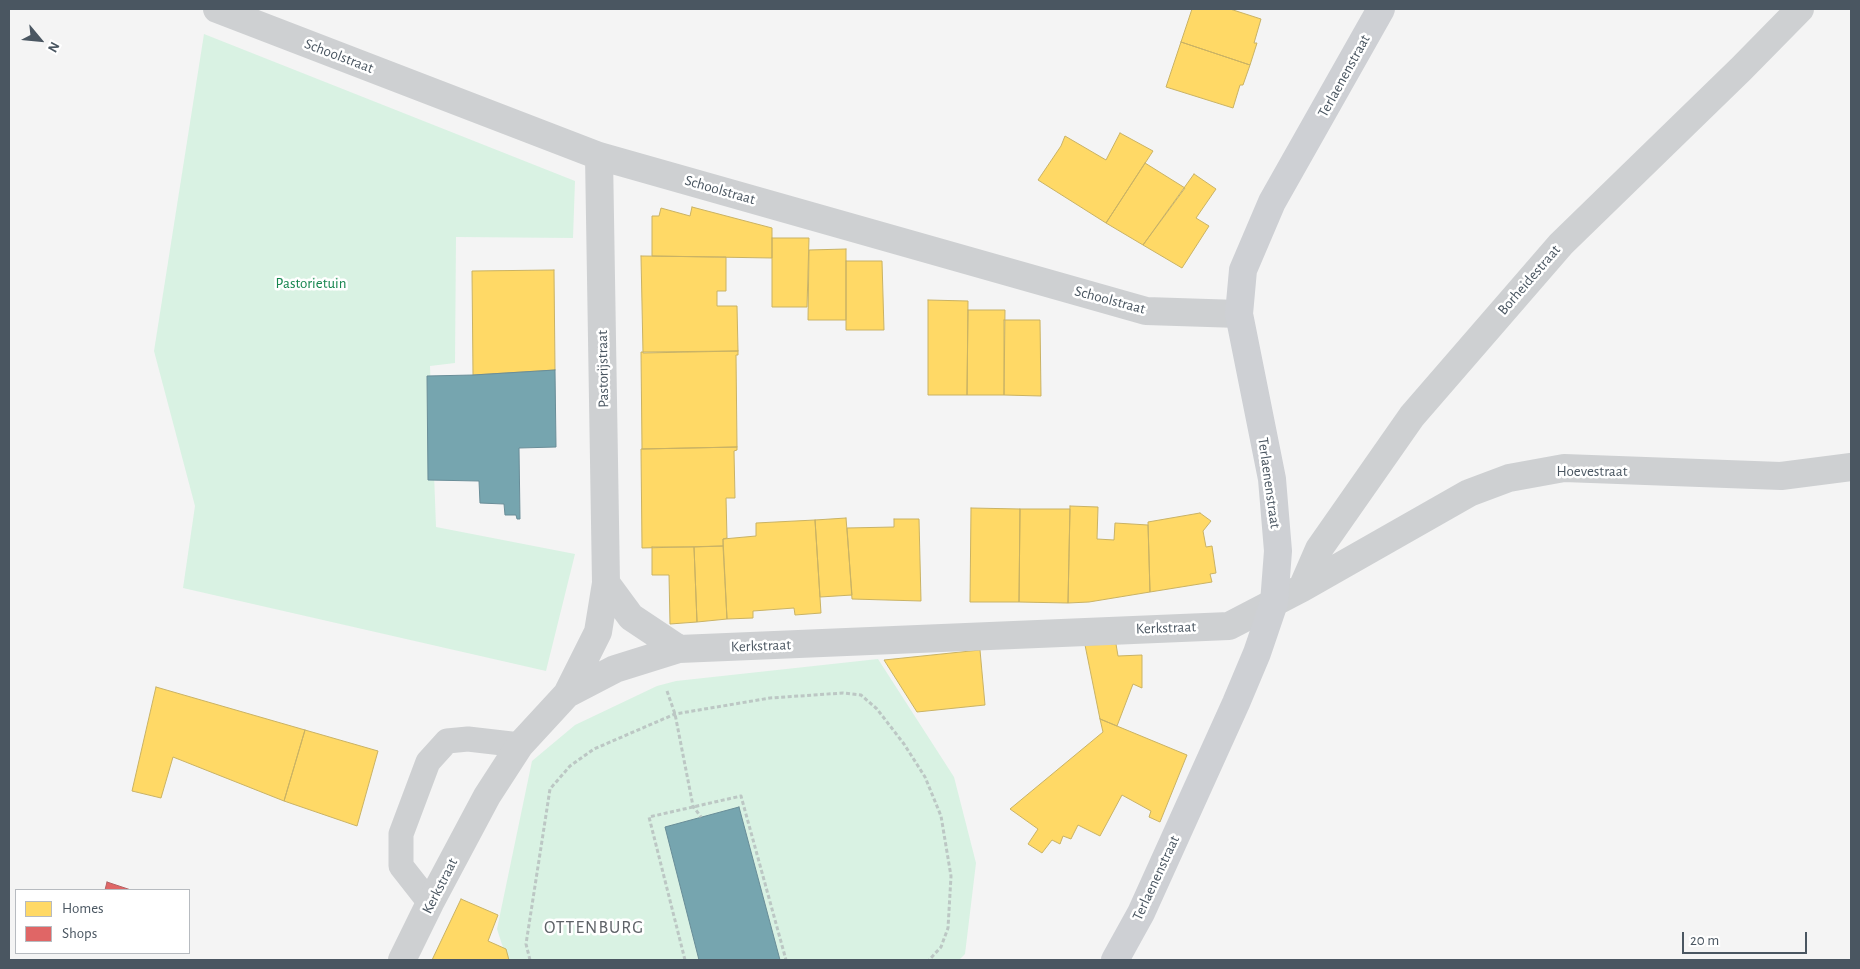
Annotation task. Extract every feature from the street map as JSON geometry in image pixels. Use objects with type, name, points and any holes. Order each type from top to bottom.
[{"type":"street","name":"Schoolstraat","points":[[217,9],[599,156],[1146,312],[1239,314]]},
{"type":"street","name":"Terlaenenstraat","points":[[1115,960],[1141,913],[1236,704],[1274,603],[1278,551],[1272,479],[1239,314],[1243,270],[1272,202],[1382,9]]},
{"type":"street","name":"Borheidestraat","points":[[1302,588],[1319,549],[1418,409],[1560,244],[1741,69],[1800,9]]},
{"type":"street","name":"Pastorijstraat","points":[[567,694],[598,632],[606,583],[599,156]]},
{"type":"street","name":"Hoevestraat","points":[[1274,603],[1469,493],[1509,478],[1564,468],[1781,476],[1851,467]]},
{"type":"street","points":[[606,583],[630,617],[668,653]]},
{"type":"street","name":"Kerkstraat","points":[[402,960],[487,796],[520,745],[567,694],[615,669],[668,653],[1229,626],[1274,603]]},
{"type":"lane","points":[[430,903],[401,866],[401,834],[428,762],[447,741],[468,739],[520,745]]},
{"type":"path","points":[[668,653],[675,714],[693,806],[701,817]]},
{"type":"path","points":[[530,960],[526,944],[550,789],[570,766],[594,749],[675,714],[770,698],[843,692],[861,695],[877,709],[904,744],[925,777],[941,816],[951,876],[948,928],[941,946],[929,960]]},
{"type":"path","points":[[685,960],[649,816],[741,796],[786,960]]},
{"type":"green space","name":"Pastorietuin","points":[[204,34],[575,181],[573,238],[456,237],[455,363],[430,366],[436,527],[575,554],[546,671],[183,588],[195,506],[154,351]]},
{"type":"green space","points":[[878,659],[954,777],[976,863],[965,954],[959,960],[507,960],[497,929],[532,761],[575,725],[657,686],[676,681]]},
{"type":"building: Homes","points":[[1192,9],[1230,9],[1261,19],[1254,43],[1257,43],[1250,65],[1181,42]]},
{"type":"building: Homes","points":[[1181,42],[1250,65],[1243,85],[1240,85],[1233,108],[1166,87]]},
{"type":"building: Homes","points":[[1120,133],[1153,151],[1106,223],[1038,180],[1061,146],[1065,136],[1106,160]]},
{"type":"building: Homes","points":[[1145,163],[1185,188],[1143,245],[1106,223]]},
{"type":"building: Homes","points":[[1194,174],[1216,189],[1196,218],[1209,226],[1182,268],[1143,245]]},
{"type":"building: Homes","points":[[692,207],[772,228],[772,258],[652,256],[652,216],[659,216],[661,208],[690,216]]},
{"type":"building: Homes","points":[[772,238],[809,238],[807,307],[772,307]]},
{"type":"building: Homes","points":[[846,249],[846,320],[808,320],[809,250]]},
{"type":"building: Homes","points":[[641,256],[726,257],[726,291],[717,291],[717,306],[737,306],[738,351],[643,353]]},
{"type":"building: Homes","points":[[846,261],[882,261],[884,330],[846,330]]},
{"type":"building: Homes","points":[[554,270],[555,370],[473,375],[472,271]]},
{"type":"building: Homes","points":[[928,300],[968,301],[967,395],[928,395]]},
{"type":"building: Homes","points":[[968,310],[1005,310],[1004,395],[967,395]]},
{"type":"building: Homes","points":[[1004,320],[1040,320],[1041,396],[1004,395]]},
{"type":"building: Homes","points":[[738,351],[738,355],[736,355],[737,447],[642,449],[641,352]]},
{"type":"building: Homes","points":[[737,447],[737,450],[734,451],[735,498],[726,498],[727,538],[723,539],[723,546],[642,548],[641,449]]},
{"type":"building: Homes","points":[[1070,506],[1098,507],[1097,539],[1114,540],[1115,523],[1148,525],[1150,592],[1089,602],[1068,603]]},
{"type":"building: Homes","points":[[971,508],[1020,509],[1019,602],[970,602]]},
{"type":"building: Homes","points":[[1020,509],[1070,509],[1068,603],[1019,602]]},
{"type":"building: Homes","points":[[1200,513],[1211,521],[1203,531],[1206,547],[1212,546],[1216,573],[1210,574],[1212,582],[1150,592],[1148,522]]},
{"type":"building: Homes","points":[[846,518],[852,595],[820,597],[815,520]]},
{"type":"building: Homes","points":[[894,519],[919,519],[921,601],[852,599],[847,528],[894,527]]},
{"type":"building: Homes","points":[[815,520],[821,613],[795,615],[794,608],[753,611],[753,618],[727,619],[723,539],[756,536],[756,523]]},
{"type":"building: Homes","points":[[723,546],[727,619],[697,622],[694,547]]},
{"type":"building: Homes","points":[[652,547],[694,547],[697,622],[670,624],[669,575],[652,575]]},
{"type":"building: Homes","points":[[1116,644],[1118,656],[1142,655],[1142,688],[1133,684],[1117,726],[1100,719],[1085,645]]},
{"type":"building: Homes","points":[[980,650],[985,705],[917,712],[884,660]]},
{"type":"building: Homes","points":[[156,687],[305,730],[284,801],[173,757],[161,798],[132,791]]},
{"type":"building: Homes","points":[[1100,719],[1187,755],[1160,822],[1149,817],[1151,811],[1122,795],[1100,836],[1078,825],[1071,839],[1063,836],[1060,844],[1052,840],[1042,853],[1028,844],[1038,829],[1010,809],[1103,732]]},
{"type":"building: Homes","points":[[305,730],[378,751],[357,826],[284,801]]},
{"type":"building: Homes","points":[[461,899],[498,915],[488,941],[506,949],[509,960],[432,960]]},
{"type":"building: Shops","points":[[107,882],[128,889],[105,889]]},
{"type":"building: Public","points":[[555,370],[556,447],[519,448],[520,519],[517,519],[516,515],[505,515],[504,504],[480,503],[479,481],[428,480],[427,376]]},
{"type":"building: Public","points":[[739,807],[780,960],[699,960],[665,827]]},
{"type":"district","name":"OTTENBURG","points":[[594,928]]}]
